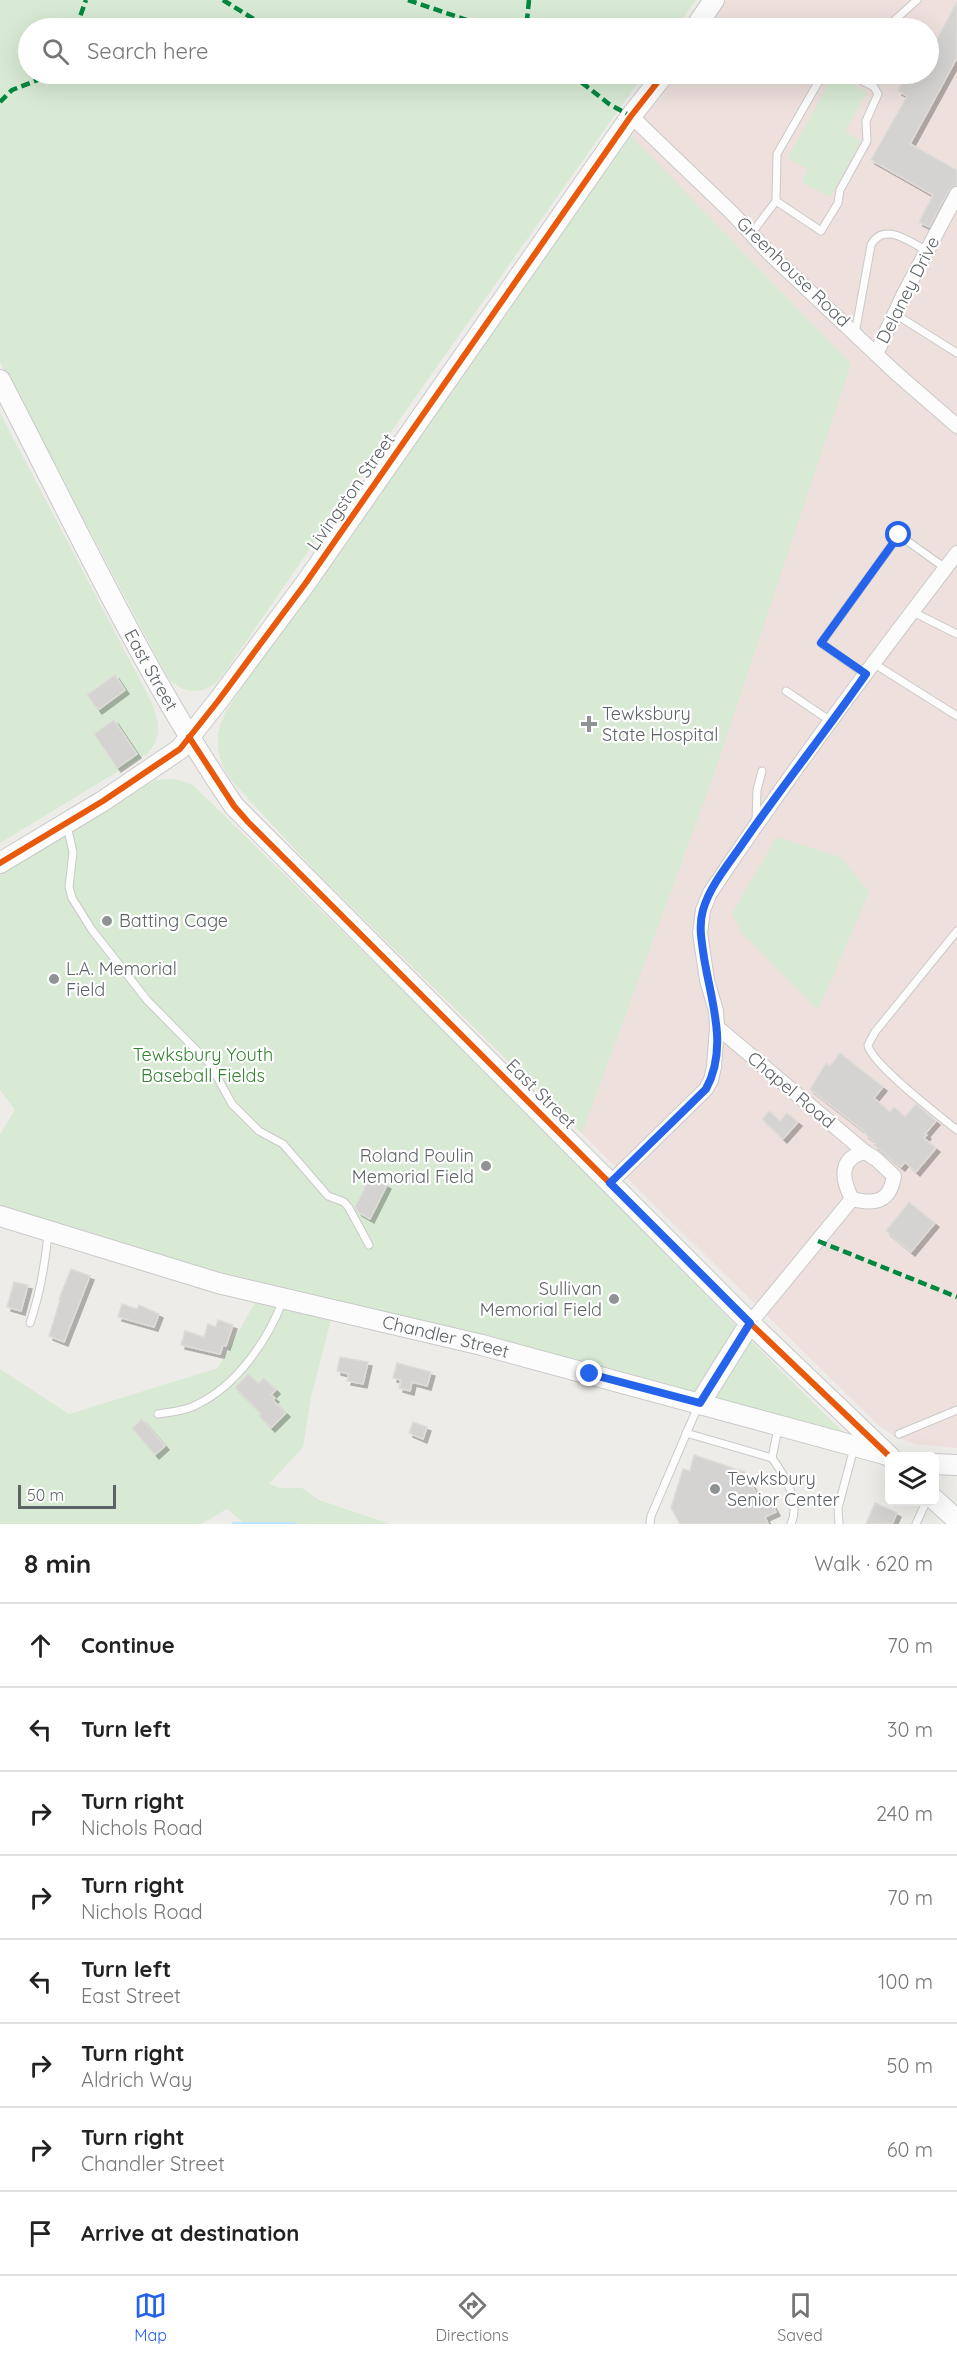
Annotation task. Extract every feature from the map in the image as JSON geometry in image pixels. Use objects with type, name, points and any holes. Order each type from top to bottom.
[{"type":"street","points":[[702,18],[714,0]]},
{"type":"street","name":"Livingston Street","points":[[0,863],[174,755],[264,641],[656,84]]},
{"type":"street","name":"Greenhouse Road","points":[[632,116],[769,253],[876,354],[957,426]]},
{"type":"street","name":"Delaney Drive","points":[[876,354],[957,194]]},
{"type":"street","name":"East Street","points":[[0,380],[130,631],[189,737],[230,800],[248,822],[750,1323],[886,1452]]},
{"type":"street","points":[[610,1183],[706,1089],[711,1080],[717,1027],[716,1011],[707,980],[700,933],[703,909],[710,893],[869,668],[957,553]]},
{"type":"street","name":"Chapel Road","points":[[717,1027],[894,1176],[893,1186],[886,1197],[877,1202],[852,1199]]},
{"type":"street","points":[[700,1403],[750,1323],[852,1199],[843,1180],[845,1170],[848,1162],[857,1154],[865,1152]]},
{"type":"street","name":"Chandler Street","points":[[0,1216],[207,1280],[482,1345],[885,1455]]},
{"type":"street","points":[[939,1464],[957,1465]]},
{"type":"street","points":[[939,1504],[957,1520]]},
{"type":"lane","points":[[897,18],[917,0]]},
{"type":"lane","points":[[751,234],[776,201],[777,154],[817,84]]},
{"type":"lane","points":[[776,201],[821,231],[838,203],[840,190],[867,141],[866,121],[878,94],[874,87],[868,84]]},
{"type":"lane","points":[[855,333],[871,245],[875,237],[883,233],[891,233],[927,251]]},
{"type":"lane","points":[[895,314],[955,349]]},
{"type":"lane","points":[[945,568],[899,535],[821,643],[957,716]]},
{"type":"lane","points":[[912,611],[957,634]]},
{"type":"lane","points":[[786,691],[832,722]]},
{"type":"lane","points":[[756,825],[757,790],[762,771]]},
{"type":"lane","points":[[66,823],[73,852],[69,887],[72,898],[92,930],[147,1000],[210,1064],[232,1104],[259,1131],[283,1143],[328,1196],[344,1202],[369,1245]]},
{"type":"lane","points":[[957,931],[875,1032],[868,1045],[871,1054],[957,1131]]},
{"type":"lane","points":[[30,1323],[44,1270],[48,1231]]},
{"type":"lane","points":[[158,1414],[197,1405],[218,1392],[247,1362],[275,1321],[284,1298]]},
{"type":"lane","points":[[650,1524],[651,1516],[700,1403]]},
{"type":"lane","points":[[898,1434],[957,1410]]},
{"type":"lane","points":[[772,1458],[778,1425]]},
{"type":"lane","points":[[686,1433],[772,1458],[788,1481],[794,1516],[791,1524]]},
{"type":"lane","points":[[839,1524],[838,1508],[855,1446]]},
{"type":"lane","points":[[916,1524],[924,1506]]},
{"type":"shaded area","name":"Tewksbury State Hospital","points":[[726,0],[957,0],[957,1448],[915,1444],[896,1437],[878,1425],[317,873],[231,780],[223,767],[218,746],[220,725],[226,711],[409,447],[666,84],[939,84],[939,18],[712,18]]},
{"type":"green space","points":[[0,0],[696,0],[683,18],[18,18],[18,84],[637,84],[390,433],[220,679],[207,688],[187,690],[180,688],[168,678],[0,362]]},
{"type":"green space","points":[[829,84],[852,84],[867,92],[845,132],[861,141],[830,197],[802,182],[808,169],[788,158]]},
{"type":"green space","name":"Tewksbury State Hospital","points":[[630,135],[851,364],[713,777],[582,1133],[317,873],[231,780],[223,767],[218,750],[218,733],[226,711]]},
{"type":"green space","points":[[0,413],[151,701],[156,715],[158,734],[148,753],[0,843]]},
{"type":"green space","name":"Tewksbury Youth Baseball Fields","points":[[175,779],[193,785],[595,1178],[737,1327],[844,1433],[591,1363],[424,1324],[212,1270],[29,1220],[0,1207],[0,1134],[15,1110],[0,1090],[0,875],[155,780]]},
{"type":"green space","points":[[777,837],[840,857],[869,892],[818,1010],[742,933],[732,913]]},
{"type":"green space","points":[[257,1299],[332,1316],[311,1397],[303,1447],[269,1484],[279,1488],[302,1488],[319,1500],[390,1524],[245,1524],[227,1509],[201,1524],[0,1524],[0,1369],[69,1414],[218,1368]]},
{"type":"building","points":[[957,2],[957,58],[910,144],[957,170],[957,185],[949,190],[929,227],[919,222],[933,195],[871,160],[907,96],[898,91],[902,84],[939,84],[939,35]]},
{"type":"building","points":[[115,675],[125,690],[98,710],[87,695]]},
{"type":"building","points":[[114,720],[137,754],[117,768],[94,734]]},
{"type":"building","points":[[840,1053],[883,1087],[874,1098],[890,1112],[894,1107],[905,1117],[916,1104],[936,1121],[924,1138],[936,1148],[916,1172],[905,1162],[901,1167],[874,1145],[876,1143],[866,1133],[810,1089],[826,1063],[830,1066]]},
{"type":"building","points":[[769,1111],[780,1121],[787,1113],[798,1122],[783,1139],[762,1119]]},
{"type":"building","points":[[371,1176],[387,1185],[370,1219],[358,1212],[355,1207]]},
{"type":"building","points":[[909,1202],[935,1223],[911,1252],[886,1231]]},
{"type":"building","points":[[71,1269],[90,1276],[64,1342],[49,1336],[59,1299]]},
{"type":"building","points":[[14,1282],[28,1285],[21,1311],[7,1307]]},
{"type":"building","points":[[122,1304],[137,1309],[139,1305],[159,1314],[154,1327],[118,1317]]},
{"type":"building","points":[[218,1320],[233,1325],[226,1346],[223,1345],[220,1354],[181,1345],[185,1331],[204,1337],[208,1324],[216,1327]]},
{"type":"building","points":[[340,1357],[368,1362],[363,1384],[347,1381],[349,1374],[337,1371]]},
{"type":"building","points":[[397,1363],[431,1372],[427,1386],[412,1382],[410,1391],[399,1388],[401,1380],[393,1378]]},
{"type":"building","points":[[248,1374],[258,1383],[264,1378],[276,1390],[271,1395],[275,1398],[273,1400],[286,1413],[271,1428],[259,1416],[261,1413],[235,1388]]},
{"type":"building","points":[[142,1419],[165,1446],[155,1455],[132,1428]]},
{"type":"building","points":[[413,1422],[427,1427],[423,1439],[409,1433]]},
{"type":"building","name":"Tewksbury Senior Center","points":[[694,1455],[745,1472],[760,1501],[768,1497],[776,1512],[765,1517],[768,1524],[680,1524],[671,1508],[683,1469],[690,1471]]},
{"type":"building","points":[[875,1503],[897,1513],[892,1524],[866,1524]]},
{"type":"waterway","points":[[234,1524],[294,1524]]},
{"type":"marked path","points":[[80,18],[86,0]]},
{"type":"marked path","points":[[223,0],[252,18]]},
{"type":"marked path","points":[[408,0],[461,18]]},
{"type":"marked path","points":[[527,18],[529,0]]},
{"type":"marked path","points":[[0,102],[12,90],[27,84]]},
{"type":"marked path","points":[[584,84],[609,104],[631,116]]},
{"type":"marked path","points":[[818,1241],[957,1297]]},
{"type":"cycle path","points":[[0,863],[103,801],[180,749],[305,584],[631,116],[656,84]]},
{"type":"cycle path","points":[[189,737],[234,806],[248,822],[750,1323],[885,1452]]},
{"type":"place","name":"Tewksbury State Hospital","points":[[589,724]]},
{"type":"place","name":"Batting Cage","points":[[107,921]]},
{"type":"place","name":"L.A. Memorial Field","points":[[54,979]]},
{"type":"place","name":"Roland Poulin Memorial Field","points":[[486,1166]]},
{"type":"place","name":"Sullivan Memorial Field","points":[[614,1299]]},
{"type":"place","name":"Tewksbury Senior Center","points":[[715,1489]]},
{"type":"route","points":[[590,1374],[700,1403],[750,1323],[610,1183],[706,1089],[711,1080],[717,1027],[716,1011],[707,980],[700,933],[703,909],[710,893],[737,852],[866,674],[821,643],[899,535]]}]
